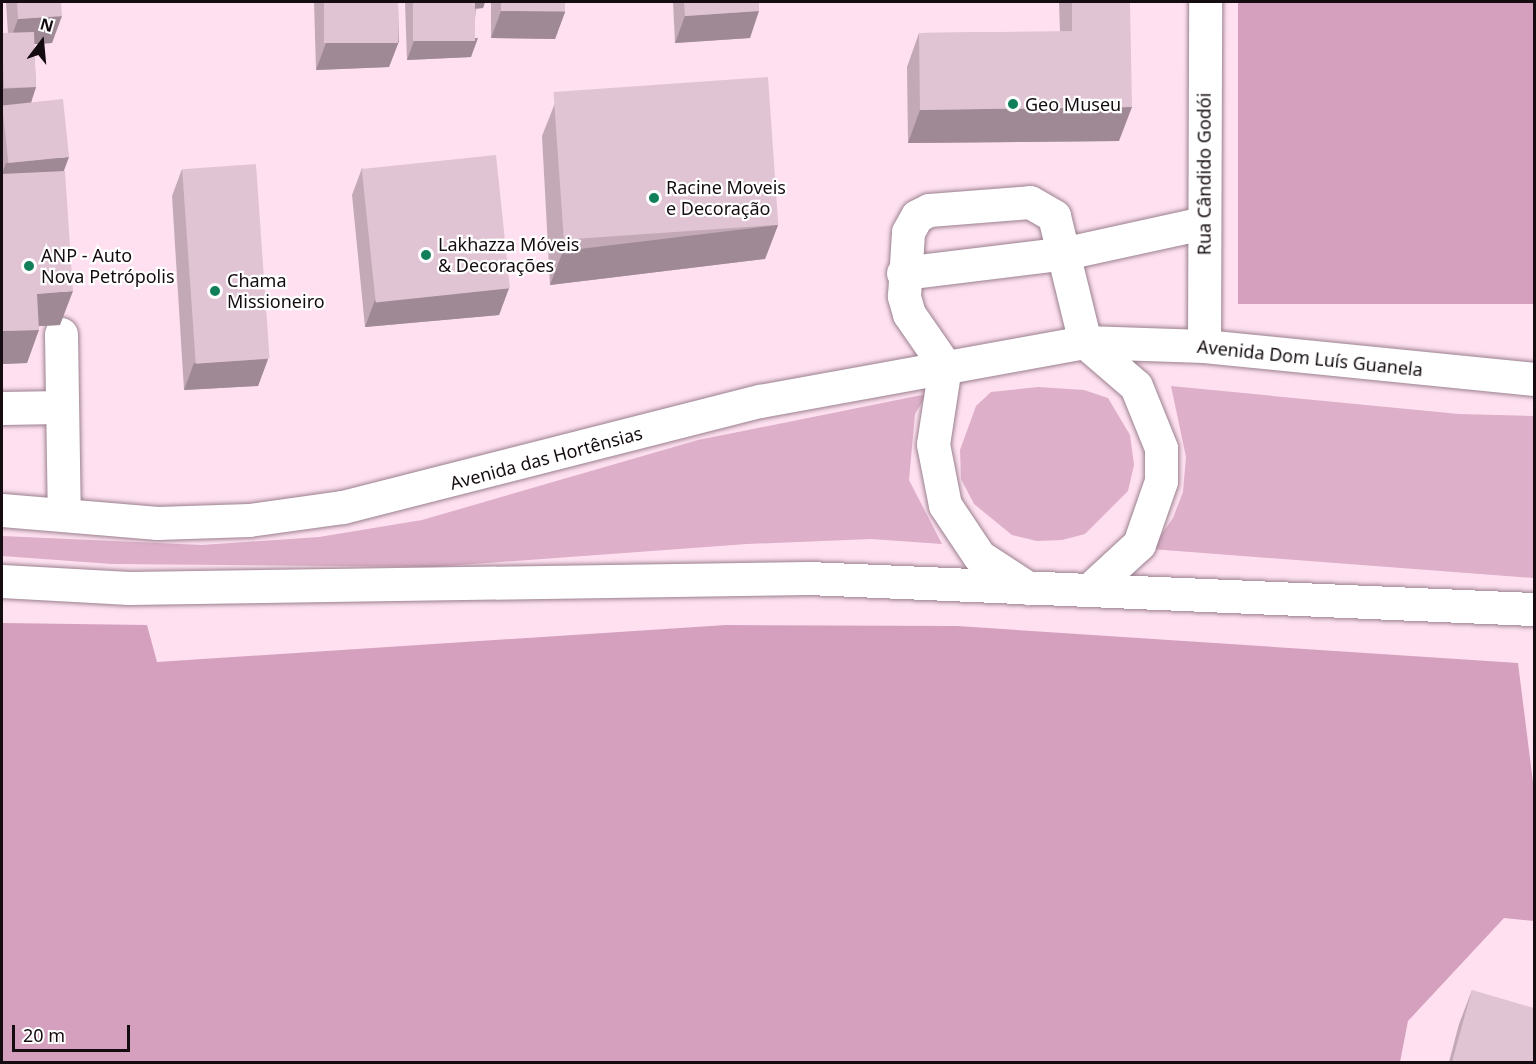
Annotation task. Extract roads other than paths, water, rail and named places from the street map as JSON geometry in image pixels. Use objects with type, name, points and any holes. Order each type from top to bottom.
[{"type":"main road","name":"Rua Cândido Godói","points":[[1204,346],[1205,2]]},
{"type":"main road","points":[[1032,591],[979,556],[945,505],[933,444],[945,366],[909,314],[903,273],[908,232],[916,216],[929,210],[1030,202],[1054,216],[1066,253],[1085,342],[1136,386],[1152,415],[1161,459],[1154,514],[1139,544],[1090,589]]},
{"type":"main road","points":[[903,273],[1066,253],[1204,223]]},
{"type":"main road","points":[[61,334],[64,515]]},
{"type":"main road","name":"Avenida Dom Luís Guanela","points":[[1085,342],[1204,346],[1534,379]]},
{"type":"main road","name":"Avenida das Hortênsias","points":[[2,510],[169,522],[249,520],[343,507],[760,401],[1085,342]]},
{"type":"main road","points":[[2,408],[61,407]]},
{"type":"main road","points":[[2,580],[129,588],[808,578],[1032,591],[1090,589],[1534,609]]},
{"type":"place","name":"Geo Museu","points":[[1013,104]]},
{"type":"place","name":"Racine Moveis e Decoração","points":[[654,198]]},
{"type":"place","name":"Lakhazza Móveis & Decorações","points":[[426,255]]},
{"type":"place","name":"ANP - Auto Nova Petrópolis","points":[[29,266]]},
{"type":"place","name":"Chama Missioneiro","points":[[215,291]]}]
